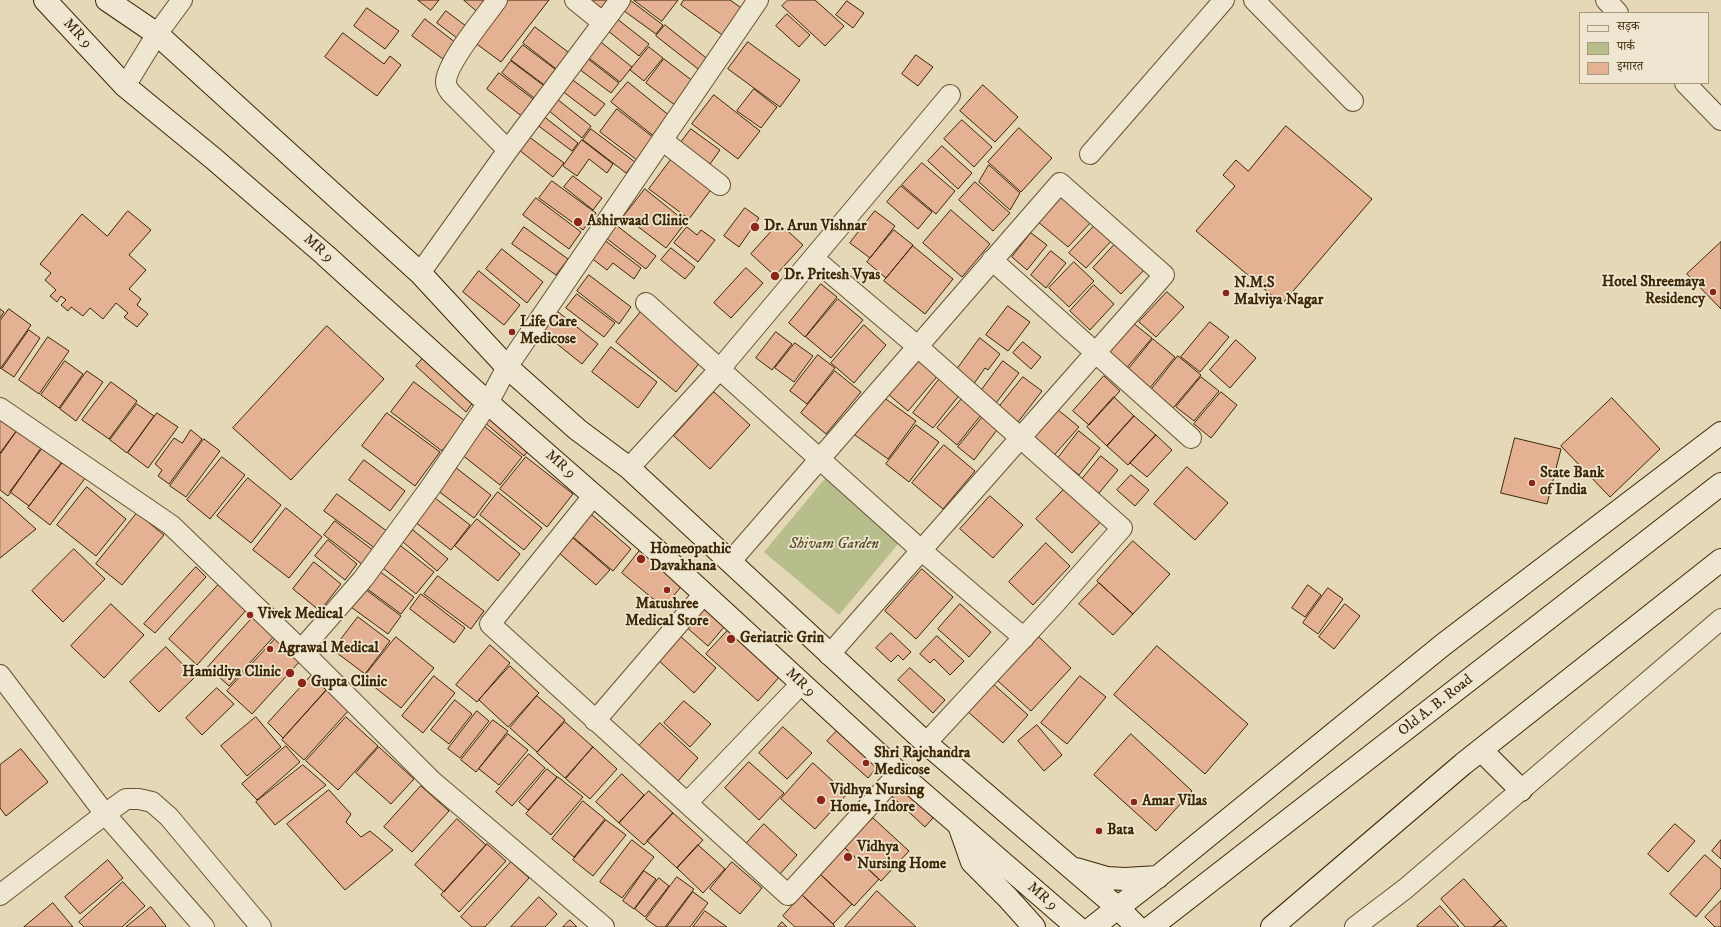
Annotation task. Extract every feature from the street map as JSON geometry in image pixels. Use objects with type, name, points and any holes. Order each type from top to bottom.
[{"type":"main road","name":"MR 9","points":[[46,0],[125,86],[214,159],[320,251],[488,403],[594,494],[899,773],[1077,927]]},
{"type":"main road","points":[[107,0],[157,34],[420,273],[507,368],[578,430],[629,468],[926,743],[1118,908],[1137,927]]},
{"type":"main road","points":[[1094,927],[1158,877],[1444,644],[1721,433]]},
{"type":"main road","name":"Old A. B. Road","points":[[1151,927],[1721,484]]},
{"type":"main road","points":[[1272,927],[1481,750],[1721,560]]},
{"type":"main road","points":[[1481,750],[1521,790]]},
{"type":"main road","points":[[959,825],[972,862],[1008,898],[1034,927]]},
{"type":"main road","points":[[1071,868],[1107,878],[1125,879],[1158,877]]},
{"type":"street","points":[[125,86],[157,34],[182,0]]},
{"type":"street","points":[[497,0],[450,65],[446,86],[451,93],[508,150]]},
{"type":"street","points":[[575,0],[602,22]]},
{"type":"street","points":[[420,273],[508,150],[602,22],[620,0]]},
{"type":"street","points":[[301,650],[363,579],[430,488],[488,403],[507,368],[758,0]]},
{"type":"street","points":[[1090,154],[1224,0]]},
{"type":"street","points":[[1254,0],[1353,101]]},
{"type":"street","points":[[1606,0],[1617,12]]},
{"type":"street","points":[[1686,84],[1721,120]]},
{"type":"street","points":[[629,468],[719,370],[950,95]]},
{"type":"street","points":[[662,140],[720,185]]},
{"type":"street","points":[[730,562],[1060,183],[1164,275],[1096,354],[1019,438],[830,655]]},
{"type":"street","points":[[813,258],[917,346],[1122,528],[1024,638],[926,743]]},
{"type":"street","points":[[992,260],[1191,438]]},
{"type":"street","points":[[646,303],[719,370],[922,550],[1024,638]]},
{"type":"street","points":[[0,408],[171,525],[301,650],[434,782],[604,927]]},
{"type":"street","points":[[594,494],[490,624],[595,721],[788,895],[899,773]]},
{"type":"street","points":[[595,721],[704,594]]},
{"type":"street","points":[[1355,927],[1405,889],[1721,620]]},
{"type":"street","points":[[0,675],[105,814],[204,927]]},
{"type":"street","points":[[687,803],[801,684]]},
{"type":"street","points":[[0,895],[126,799],[139,799],[152,802],[168,817],[261,927]]},
{"type":"green space","name":"Shivam Garden","points":[[828,475],[903,538],[839,615],[764,552]]},
{"type":"building","points":[[418,0],[439,0],[431,10]]},
{"type":"building","points":[[464,0],[487,0],[478,12]]},
{"type":"building","points":[[506,0],[549,0],[501,62],[474,42]]},
{"type":"building","points":[[591,0],[612,0],[604,10]]},
{"type":"building","points":[[626,0],[630,0],[663,25],[656,34],[620,8]]},
{"type":"building","points":[[634,0],[678,0],[662,21]]},
{"type":"building","points":[[684,0],[730,0],[744,10],[725,37],[681,5]]},
{"type":"building","points":[[788,0],[815,0],[844,26],[825,46],[782,6]]},
{"type":"building","points":[[847,1],[864,13],[853,28],[836,15]]},
{"type":"building","points":[[367,8],[399,31],[385,49],[354,26]]},
{"type":"building","points":[[446,11],[470,29],[461,41],[437,23]]},
{"type":"building","points":[[787,14],[810,35],[799,47],[776,26]]},
{"type":"building","points":[[616,18],[649,44],[639,56],[607,30]]},
{"type":"building","points":[[425,19],[456,43],[443,59],[412,36]]},
{"type":"building","points":[[665,25],[710,61],[702,72],[656,36]]},
{"type":"building","points":[[535,27],[572,55],[560,72],[523,43]]},
{"type":"building","points":[[343,33],[384,64],[390,56],[401,65],[377,96],[325,57]]},
{"type":"building","points":[[597,39],[632,67],[620,82],[585,55]]},
{"type":"building","points":[[748,42],[800,80],[780,107],[728,69]]},
{"type":"building","points":[[523,45],[559,72],[547,87],[511,60]]},
{"type":"building","points":[[649,47],[663,58],[644,81],[630,70]]},
{"type":"building","points":[[583,55],[619,83],[611,93],[575,66]]},
{"type":"building","points":[[916,55],[933,67],[918,86],[902,74]]},
{"type":"building","points":[[664,59],[694,82],[676,106],[646,83]]},
{"type":"building","points":[[511,61],[547,88],[538,101],[502,73]]},
{"type":"building","points":[[499,73],[537,102],[524,118],[487,89]]},
{"type":"building","points":[[566,75],[605,104],[595,116],[557,87]]},
{"type":"building","points":[[628,82],[671,117],[655,137],[611,102]]},
{"type":"building","points":[[983,85],[1018,117],[995,142],[960,111]]},
{"type":"building","points":[[754,89],[777,107],[761,128],[737,111]]},
{"type":"building","points":[[714,95],[760,131],[738,159],[692,124]]},
{"type":"building","points":[[557,99],[591,126],[582,138],[548,110]]},
{"type":"building","points":[[617,109],[654,138],[637,160],[600,132]]},
{"type":"building","points":[[542,115],[578,143],[572,151],[536,124]]},
{"type":"building","points":[[962,120],[992,147],[974,167],[944,139]]},
{"type":"building","points":[[1286,126],[1372,199],[1282,304],[1196,231],[1235,186],[1223,175],[1236,160],[1248,171]]},
{"type":"building","points":[[1019,128],[1052,158],[1021,192],[988,162]]},
{"type":"building","points":[[591,129],[635,162],[626,173],[583,140]]},
{"type":"building","points":[[691,129],[720,150],[705,171],[676,149]]},
{"type":"building","points":[[528,136],[564,163],[553,177],[518,149]]},
{"type":"building","points":[[582,140],[613,164],[607,173],[589,159],[577,176],[563,166]]},
{"type":"building","points":[[942,146],[972,173],[958,189],[928,161]]},
{"type":"building","points":[[673,157],[713,187],[689,219],[649,189]]},
{"type":"building","points":[[922,163],[955,191],[936,214],[902,185]]},
{"type":"building","points":[[989,165],[1020,193],[1010,210],[979,182]]},
{"type":"building","points":[[573,176],[602,198],[593,210],[564,187]]},
{"type":"building","points":[[552,181],[596,213],[583,230],[539,198]]},
{"type":"building","points":[[975,182],[1010,213],[993,231],[959,200]]},
{"type":"building","points":[[901,186],[932,212],[918,229],[887,202]]},
{"type":"building","points":[[645,189],[686,222],[666,248],[624,216]]},
{"type":"building","points":[[1061,195],[1091,222],[1068,247],[1037,221]]},
{"type":"building","points":[[536,198],[581,232],[569,249],[523,215]]},
{"type":"building","points":[[745,208],[759,218],[739,247],[724,236]]},
{"type":"building","points":[[951,210],[990,244],[962,277],[923,243]]},
{"type":"building","points":[[128,211],[151,230],[129,255],[146,270],[129,289],[141,299],[137,305],[148,314],[137,327],[124,317],[128,313],[116,303],[103,319],[90,308],[83,316],[71,307],[68,311],[61,305],[66,300],[61,296],[57,302],[50,296],[56,290],[45,280],[51,273],[40,264],[82,214],[107,236]]},
{"type":"building","points":[[875,211],[895,226],[870,258],[850,243]]},
{"type":"building","points":[[779,223],[803,245],[775,276],[751,254]]},
{"type":"building","points":[[1097,223],[1114,238],[1086,268],[1069,253]]},
{"type":"building","points":[[616,225],[656,256],[646,269],[606,238]]},
{"type":"building","points":[[524,227],[568,259],[556,275],[512,244]]},
{"type":"building","points":[[687,227],[697,235],[701,230],[715,240],[698,262],[674,243]]},
{"type":"building","points":[[894,230],[913,245],[886,278],[867,262]]},
{"type":"building","points":[[1031,233],[1047,245],[1027,270],[1012,257]]},
{"type":"building","points":[[603,239],[641,268],[634,279],[613,263],[607,270],[590,257]]},
{"type":"building","name":"Hotel Shreemaya Residency","points":[[1721,242],[1721,309],[1687,274]]},
{"type":"building","points":[[1116,243],[1145,269],[1121,294],[1093,268]]},
{"type":"building","points":[[913,246],[953,279],[925,314],[884,281]]},
{"type":"building","points":[[671,248],[695,267],[685,279],[661,260]]},
{"type":"building","points":[[502,249],[543,282],[527,303],[486,269]]},
{"type":"building","points":[[1051,251],[1066,263],[1046,288],[1031,275]]},
{"type":"building","points":[[1074,262],[1094,281],[1069,307],[1049,288]]},
{"type":"building","points":[[746,268],[763,283],[731,318],[714,303]]},
{"type":"building","points":[[479,271],[520,305],[504,325],[463,292]]},
{"type":"building","points":[[589,275],[631,307],[619,324],[577,291]]},
{"type":"building","points":[[821,284],[837,297],[805,337],[789,323]]},
{"type":"building","points":[[1094,285],[1114,304],[1090,330],[1070,311]]},
{"type":"building","points":[[1167,292],[1184,307],[1156,337],[1139,322]]},
{"type":"building","points":[[577,294],[615,323],[604,337],[566,308]]},
{"type":"building","points":[[838,299],[863,320],[831,358],[806,337]]},
{"type":"building","points":[[1008,306],[1030,322],[1008,351],[986,335]]},
{"type":"building","points":[[644,308],[701,361],[676,392],[616,342]]},
{"type":"building","points":[[0,309],[4,312],[0,318]]},
{"type":"building","points":[[9,309],[31,325],[0,369],[0,321]]},
{"type":"building","points":[[557,311],[598,344],[582,364],[541,331]]},
{"type":"building","points":[[1210,322],[1229,337],[1200,372],[1181,357]]},
{"type":"building","points":[[1133,323],[1152,338],[1124,371],[1106,356]]},
{"type":"building","points":[[864,325],[886,345],[854,383],[831,363]]},
{"type":"building","points":[[327,326],[384,379],[291,480],[233,428]]},
{"type":"building","points":[[29,330],[40,338],[14,377],[2,369]]},
{"type":"building","points":[[776,332],[792,344],[772,370],[756,358]]},
{"type":"building","points":[[48,337],[69,351],[39,394],[19,380]]},
{"type":"building","points":[[980,338],[1000,354],[988,370],[985,368],[973,385],[955,372]]},
{"type":"building","points":[[1153,339],[1175,357],[1149,389],[1127,371]]},
{"type":"building","points":[[1236,340],[1256,358],[1230,388],[1210,370]]},
{"type":"building","points":[[1023,342],[1041,357],[1031,369],[1013,353]]},
{"type":"building","points":[[795,343],[813,356],[794,382],[775,368]]},
{"type":"building","points":[[611,347],[657,382],[638,408],[592,372]]},
{"type":"building","points":[[427,354],[476,398],[466,412],[416,366]]},
{"type":"building","points":[[818,355],[835,368],[807,404],[790,391]]},
{"type":"building","points":[[922,355],[941,372],[908,411],[888,394]]},
{"type":"building","points":[[1178,356],[1201,375],[1173,408],[1151,390]]},
{"type":"building","points":[[65,361],[83,374],[59,408],[41,395]]},
{"type":"building","points":[[1003,361],[1019,373],[993,407],[978,395]]},
{"type":"building","points":[[87,371],[103,382],[76,421],[60,409]]},
{"type":"building","points":[[835,371],[861,392],[826,434],[801,413]]},
{"type":"building","points":[[1104,376],[1120,391],[1089,425],[1073,411]]},
{"type":"building","points":[[941,377],[961,393],[933,428],[913,413]]},
{"type":"building","points":[[1023,377],[1042,391],[1018,422],[999,407]]},
{"type":"building","points":[[1201,377],[1219,391],[1194,421],[1176,407]]},
{"type":"building","points":[[111,382],[137,401],[109,439],[82,420]]},
{"type":"building","points":[[414,382],[465,421],[442,451],[391,412]]},
{"type":"building","points":[[714,392],[750,425],[710,469],[674,436]]},
{"type":"building","points":[[1221,392],[1237,405],[1211,438],[1194,424]]},
{"type":"building","points":[[966,394],[985,410],[957,445],[937,428]]},
{"type":"building","points":[[883,397],[916,421],[888,459],[855,435]]},
{"type":"building","points":[[1114,397],[1134,416],[1107,446],[1087,427]]},
{"type":"building","points":[[1612,398],[1660,449],[1610,497],[1561,446]]},
{"type":"building","points":[[137,404],[154,416],[127,453],[110,440]]},
{"type":"building","points":[[1057,409],[1079,427],[1049,461],[1028,443]]},
{"type":"building","points":[[492,412],[532,446],[524,456],[484,422]]},
{"type":"building","points":[[157,413],[178,427],[148,468],[128,453]]},
{"type":"building","points":[[387,413],[440,452],[415,486],[362,446]]},
{"type":"building","points":[[985,414],[1000,426],[974,460],[958,447]]},
{"type":"building","points":[[1134,416],[1156,435],[1128,465],[1107,446]]},
{"type":"building","points":[[0,417],[17,430],[0,453]]},
{"type":"building","points":[[916,425],[939,442],[909,482],[886,464]]},
{"type":"building","points":[[484,426],[522,457],[500,485],[461,454]]},
{"type":"building","points":[[19,428],[43,445],[8,496],[0,490],[0,455]]},
{"type":"building","points":[[191,430],[202,439],[169,484],[158,476],[162,470],[155,464],[174,438],[182,443]]},
{"type":"building","points":[[1079,431],[1100,448],[1079,475],[1058,458]]},
{"type":"building","points":[[1156,435],[1172,450],[1147,477],[1130,463]]},
{"type":"building","points":[[1515,438],[1561,449],[1547,504],[1501,493]]},
{"type":"building","points":[[204,439],[220,451],[186,497],[170,486]]},
{"type":"building","points":[[45,445],[64,459],[29,506],[10,492]]},
{"type":"building","points":[[944,445],[975,471],[943,509],[912,483]]},
{"type":"building","points":[[1101,456],[1118,470],[1095,498],[1078,484]]},
{"type":"building","points":[[222,457],[245,475],[210,519],[187,500]]},
{"type":"building","points":[[526,457],[573,494],[547,527],[500,489]]},
{"type":"building","points":[[364,460],[405,491],[390,511],[349,480]]},
{"type":"building","points":[[64,461],[86,477],[50,525],[28,508]]},
{"type":"building","points":[[455,467],[491,495],[474,518],[437,490]]},
{"type":"building","points":[[1187,467],[1228,503],[1195,540],[1154,504]]},
{"type":"building","points":[[1131,475],[1149,490],[1135,506],[1117,490]]},
{"type":"building","points":[[248,478],[281,505],[251,543],[217,516]]},
{"type":"building","points":[[1069,484],[1105,517],[1072,553],[1036,519]]},
{"type":"building","points":[[87,487],[126,519],[96,556],[57,525]]},
{"type":"building","points":[[498,492],[542,528],[524,550],[480,515]]},
{"type":"building","points":[[337,494],[388,532],[376,549],[324,511]]},
{"type":"building","points":[[990,496],[1023,525],[993,558],[960,529]]},
{"type":"building","points":[[0,497],[36,529],[0,558]]},
{"type":"building","points":[[435,498],[470,525],[451,550],[415,522]]},
{"type":"building","points":[[286,508],[322,537],[289,578],[253,550]]},
{"type":"building","points":[[137,513],[164,535],[122,585],[96,564]]},
{"type":"building","points":[[592,515],[631,549],[613,571],[573,537]]},
{"type":"building","points":[[477,519],[520,554],[498,581],[455,546]]},
{"type":"building","points":[[335,521],[374,551],[363,565],[324,535]]},
{"type":"building","points":[[413,530],[448,559],[437,571],[403,542]]},
{"type":"building","points":[[572,537],[610,570],[596,585],[559,553]]},
{"type":"building","points":[[328,540],[357,564],[345,580],[315,556]]},
{"type":"building","points":[[1133,541],[1170,574],[1133,614],[1097,581]]},
{"type":"building","points":[[1046,543],[1070,566],[1033,605],[1009,582]]},
{"type":"building","points":[[401,546],[434,572],[416,594],[383,568]]},
{"type":"building","points":[[74,549],[105,579],[63,622],[32,591]]},
{"type":"building","points":[[641,549],[683,584],[664,608],[622,573]]},
{"type":"building","points":[[314,562],[341,584],[320,611],[293,589]]},
{"type":"building","points":[[196,567],[206,577],[155,633],[144,624]]},
{"type":"building","points":[[922,569],[953,597],[916,639],[885,611]]},
{"type":"building","points":[[379,571],[414,597],[401,614],[366,588]]},
{"type":"building","points":[[438,576],[484,611],[471,629],[424,594]]},
{"type":"building","points":[[221,582],[249,607],[197,665],[169,639]]},
{"type":"building","points":[[1099,583],[1133,614],[1113,635],[1079,604]]},
{"type":"building","points":[[1308,585],[1321,595],[1305,617],[1292,608]]},
{"type":"building","points":[[1328,588],[1343,599],[1318,634],[1303,623]]},
{"type":"building","points":[[365,589],[401,616],[388,634],[351,607]]},
{"type":"building","points":[[421,594],[465,628],[454,643],[410,609]]},
{"type":"building","points":[[706,601],[729,621],[708,646],[685,626]]},
{"type":"building","points":[[111,604],[144,635],[104,678],[71,646]]},
{"type":"building","points":[[960,604],[991,632],[969,657],[938,629]]},
{"type":"building","points":[[1345,604],[1360,616],[1334,649],[1319,637]]},
{"type":"building","points":[[255,615],[276,634],[229,686],[208,667]]},
{"type":"building","points":[[358,617],[390,641],[365,674],[333,650]]},
{"type":"building","points":[[730,628],[781,675],[758,701],[706,654]]},
{"type":"building","points":[[891,633],[911,652],[903,660],[898,655],[891,662],[876,648]]},
{"type":"building","points":[[679,635],[716,668],[694,693],[657,659]]},
{"type":"building","points":[[937,636],[964,661],[950,675],[934,659],[930,663],[920,654]]},
{"type":"building","points":[[396,637],[434,668],[401,708],[363,678]]},
{"type":"building","points":[[1039,637],[1071,668],[1031,711],[998,681]]},
{"type":"building","points":[[276,638],[300,661],[252,714],[227,691]]},
{"type":"building","points":[[490,645],[510,663],[477,702],[456,685]]},
{"type":"building","points":[[1157,646],[1248,724],[1205,774],[1114,695]]},
{"type":"building","points":[[166,647],[195,677],[159,712],[130,682]]},
{"type":"building","points":[[510,666],[539,693],[508,727],[479,700]]},
{"type":"building","points":[[910,668],[945,700],[933,713],[898,680]]},
{"type":"building","points":[[311,676],[326,690],[283,738],[268,723]]},
{"type":"building","points":[[434,676],[455,693],[423,733],[402,716]]},
{"type":"building","points":[[1080,676],[1106,697],[1067,744],[1041,723]]},
{"type":"building","points":[[991,682],[1028,715],[1003,743],[966,710]]},
{"type":"building","points":[[217,688],[234,704],[202,735],[186,718]]},
{"type":"building","points":[[327,690],[349,710],[304,760],[282,740]]},
{"type":"building","points":[[537,696],[565,720],[537,752],[510,728]]},
{"type":"building","points":[[455,700],[472,714],[449,744],[431,730]]},
{"type":"building","points":[[684,701],[711,724],[690,747],[664,723]]},
{"type":"building","points":[[477,711],[489,721],[460,758],[448,749]]},
{"type":"building","points":[[256,717],[281,747],[247,776],[221,746]]},
{"type":"building","points":[[346,717],[378,746],[338,790],[306,761]]},
{"type":"building","points":[[493,720],[508,731],[476,772],[461,760]]},
{"type":"building","points":[[565,722],[593,747],[565,778],[537,753]]},
{"type":"building","points":[[660,723],[698,758],[678,781],[639,746]]},
{"type":"building","points":[[1037,725],[1062,755],[1044,771],[1018,741]]},
{"type":"building","points":[[783,727],[812,753],[787,779],[759,753]]},
{"type":"building","points":[[840,728],[880,764],[868,778],[827,741]]},
{"type":"building","points":[[508,734],[528,750],[499,785],[479,769]]},
{"type":"building","points":[[1131,734],[1192,791],[1156,831],[1094,775]]},
{"type":"building","points":[[286,746],[300,762],[257,800],[242,784]]},
{"type":"building","points":[[379,747],[414,779],[391,804],[356,773]]},
{"type":"building","points":[[593,747],[617,769],[590,799],[566,779]]},
{"type":"building","points":[[21,749],[48,782],[6,816],[0,808],[0,765]]},
{"type":"building","points":[[529,754],[545,768],[512,806],[496,792]]},
{"type":"building","points":[[749,762],[784,793],[759,820],[725,788]]},
{"type":"building","points":[[813,763],[847,794],[815,829],[781,799]]},
{"type":"building","points":[[303,765],[326,785],[275,825],[256,802]]},
{"type":"building","points":[[547,769],[557,777],[528,810],[519,802]]},
{"type":"building","points":[[622,774],[644,795],[619,823],[596,802]]},
{"type":"building","points":[[898,776],[938,812],[925,827],[885,790]]},
{"type":"building","points":[[558,777],[583,797],[551,835],[526,814]]},
{"type":"building","points":[[421,786],[449,811],[412,852],[384,827]]},
{"type":"building","points":[[329,790],[351,814],[346,822],[361,837],[370,831],[393,850],[345,890],[287,824]]},
{"type":"building","points":[[649,791],[673,813],[644,845],[619,823]]},
{"type":"building","points":[[583,801],[605,819],[574,857],[552,839]]},
{"type":"building","points":[[673,813],[703,840],[677,868],[647,841]]},
{"type":"building","points":[[873,818],[909,851],[881,881],[845,848]]},
{"type":"building","points":[[457,819],[486,845],[444,892],[415,865]]},
{"type":"building","points":[[606,820],[626,835],[593,876],[573,860]]},
{"type":"building","points":[[764,824],[797,855],[780,874],[746,844]]},
{"type":"building","points":[[1675,824],[1695,841],[1668,872],[1648,854]]},
{"type":"building","points":[[632,840],[654,857],[622,898],[600,882]]},
{"type":"building","points":[[1721,840],[1721,859],[1712,851]]},
{"type":"building","points":[[487,844],[506,861],[459,912],[441,895]]},
{"type":"building","points":[[698,845],[725,869],[703,893],[677,868]]},
{"type":"building","points":[[845,848],[879,879],[854,906],[821,875]]},
{"type":"building","points":[[1705,855],[1721,869],[1721,888],[1696,917],[1670,894]]},
{"type":"building","points":[[108,860],[123,878],[80,914],[65,897]]},
{"type":"building","points":[[511,862],[529,878],[485,927],[472,927],[461,917]]},
{"type":"building","points":[[732,862],[762,888],[740,914],[710,889]]},
{"type":"building","points":[[644,871],[656,879],[634,909],[623,901]]},
{"type":"building","points":[[821,875],[852,904],[833,924],[802,895]]},
{"type":"building","points":[[677,877],[694,889],[665,927],[657,927],[646,919]]},
{"type":"building","points":[[659,878],[669,886],[645,917],[635,909]]},
{"type":"building","points":[[1464,879],[1501,920],[1493,927],[1465,927],[1441,899]]},
{"type":"building","points":[[123,882],[145,906],[122,927],[84,927],[79,922]]},
{"type":"building","points":[[877,891],[916,927],[845,927]]},
{"type":"building","points":[[693,892],[708,903],[690,927],[667,927]]},
{"type":"building","points":[[802,895],[835,927],[795,927],[783,916]]},
{"type":"building","points":[[539,897],[557,914],[545,927],[511,927]]},
{"type":"building","points":[[1721,901],[1721,927],[1715,927],[1705,917]]},
{"type":"building","points":[[53,903],[73,927],[24,927]]},
{"type":"building","points":[[1440,906],[1459,927],[1417,926]]},
{"type":"building","points":[[151,907],[166,926],[165,927],[126,927]]},
{"type":"building","points":[[705,911],[727,927],[693,927]]},
{"type":"building","points":[[570,920],[577,927],[563,927]]},
{"type":"building","points":[[1501,920],[1507,927],[1493,927]]},
{"type":"building","points":[[782,922],[787,927],[778,927]]},
{"type":"place","name":"Ashirwaad Clinic","points":[[578,222]]},
{"type":"place","name":"Dr. Arun Vishnar","points":[[755,227]]},
{"type":"place","name":"Dr. Pritesh Vyas","points":[[775,276]]},
{"type":"place","name":"Hotel Shreemaya Residency","points":[[1713,292]]},
{"type":"place","name":"N.M.S Malviya Nagar","points":[[1226,293]]},
{"type":"place","name":"Life Care Medicose","points":[[512,332]]},
{"type":"place","name":"State Bank of India","points":[[1532,483]]},
{"type":"place","name":"Homeopathic Davakhana","points":[[641,559]]},
{"type":"place","name":"Matushree Medical Store","points":[[667,590]]},
{"type":"place","name":"Vivek Medical","points":[[250,615]]},
{"type":"place","name":"Geriatric Grin","points":[[731,639]]},
{"type":"place","name":"Agrawal Medical","points":[[270,649]]},
{"type":"place","name":"Hamidiya Clinic","points":[[290,673]]},
{"type":"place","name":"Gupta Clinic","points":[[302,683]]},
{"type":"place","name":"Shri Rajchandra Medicose","points":[[866,763]]},
{"type":"place","name":"Vidhya Nursing Home, Indore","points":[[821,800]]},
{"type":"place","name":"Amar Vilas","points":[[1134,802]]},
{"type":"place","name":"Bata","points":[[1099,831]]},
{"type":"place","name":"Vidhya Nursing Home","points":[[848,857]]}]
